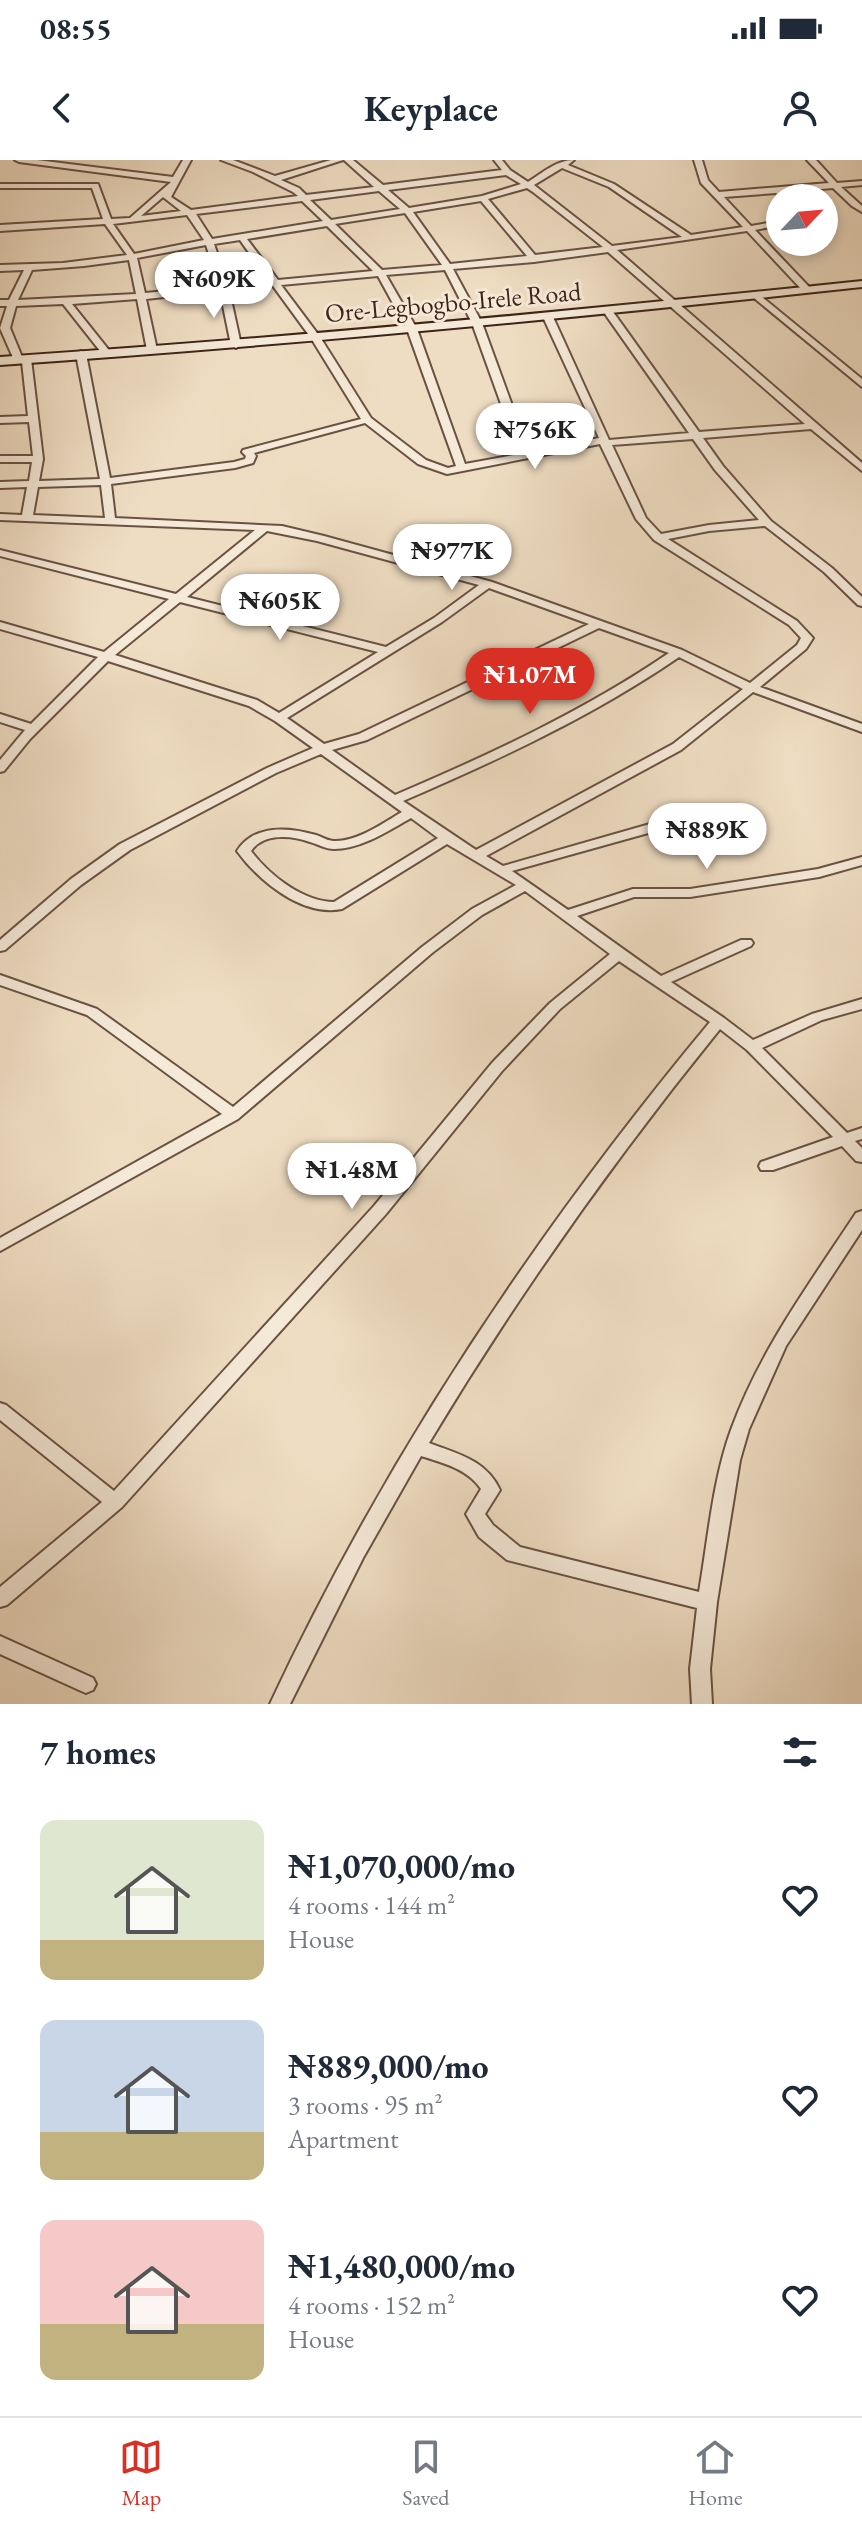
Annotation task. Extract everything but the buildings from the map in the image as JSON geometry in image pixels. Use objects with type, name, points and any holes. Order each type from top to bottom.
[{"type":"main road","name":"Ore-Legbogbo-Irele Road","points":[[0,361],[236,345],[676,305],[862,284]]},
{"type":"street","points":[[19,160],[174,182]]},
{"type":"street","points":[[187,160],[167,197],[176,207],[191,213],[208,242],[224,288],[236,345]]},
{"type":"street","points":[[225,160],[296,190],[382,275],[412,329],[461,467]]},
{"type":"street","points":[[275,179],[339,160]]},
{"type":"street","points":[[348,160],[409,212],[447,266],[477,323],[525,456]]},
{"type":"street","points":[[498,160],[507,172],[609,248],[862,468]]},
{"type":"street","points":[[0,268],[133,258],[208,242],[483,198],[528,185],[570,160]]},
{"type":"street","points":[[699,160],[704,181],[807,290]]},
{"type":"street","points":[[811,160],[833,184]]},
{"type":"street","points":[[560,165],[590,173],[623,189],[688,237]]},
{"type":"street","points":[[0,228],[108,223],[507,172]]},
{"type":"street","points":[[132,220],[174,182]]},
{"type":"street","points":[[0,186],[83,183],[95,186],[108,223],[133,258],[152,350]]},
{"type":"street","points":[[838,185],[862,183]]},
{"type":"street","points":[[838,189],[862,210]]},
{"type":"street","points":[[717,195],[766,191]]},
{"type":"street","points":[[483,198],[534,259]]},
{"type":"street","points":[[0,303],[139,297],[382,275],[534,259],[766,226]]},
{"type":"street","points":[[242,237],[315,337],[367,420],[429,466],[447,471],[604,442],[814,426]]},
{"type":"street","points":[[27,517],[38,459],[22,359],[2,328],[29,268]]},
{"type":"street","points":[[757,296],[862,384]]},
{"type":"street","points":[[65,301],[107,354]]},
{"type":"street","points":[[608,311],[696,437],[767,523],[828,570],[862,603]]},
{"type":"street","points":[[477,855],[677,747],[802,647],[805,634],[793,623],[658,538],[634,507],[548,317]]},
{"type":"street","points":[[81,354],[106,482],[110,519]]},
{"type":"street","points":[[0,420],[31,419]]},
{"type":"street","points":[[0,485],[106,482],[245,463],[251,458],[247,452],[367,420]]},
{"type":"street","points":[[0,459],[38,459]]},
{"type":"street","points":[[0,517],[110,519],[282,529],[320,538],[488,584],[678,652],[749,687],[862,728]]},
{"type":"street","points":[[658,538],[709,528],[767,523]]},
{"type":"street","points":[[0,768],[33,728],[105,657],[262,530]]},
{"type":"street","points":[[0,553],[388,651]]},
{"type":"street","points":[[279,718],[388,651],[488,584]]},
{"type":"street","points":[[0,947],[75,883],[126,846],[321,747],[363,737],[598,624]]},
{"type":"street","points":[[0,625],[253,703],[279,718],[410,813],[526,885],[619,954],[719,1021],[752,1047],[862,1157]]},
{"type":"street","points":[[394,800],[492,758],[636,681],[678,652]]},
{"type":"street","points":[[0,718],[33,728]]},
{"type":"street","points":[[410,813],[370,836],[332,846],[298,835],[262,835],[251,839],[244,851],[264,876],[316,905],[328,907],[337,906],[447,838]]},
{"type":"street","points":[[502,870],[697,815]]},
{"type":"street","points":[[566,915],[633,893],[690,893],[819,873],[862,861]]},
{"type":"street","points":[[0,1245],[233,1115],[427,950],[477,912],[526,885]]},
{"type":"street","points":[[661,981],[746,943]]},
{"type":"street","points":[[0,1599],[115,1502],[380,1210],[497,1067],[555,1006],[619,954]]},
{"type":"street","points":[[0,980],[92,1012],[233,1115]]},
{"type":"street","points":[[752,1047],[817,1017],[862,1004]]},
{"type":"street","points":[[280,1704],[367,1532],[560,1225],[719,1021]]},
{"type":"street","points":[[767,1166],[862,1133]]},
{"type":"street","points":[[702,1704],[700,1669],[707,1602],[731,1460],[740,1429],[778,1344],[862,1217]]},
{"type":"street","points":[[0,1410],[115,1502]]},
{"type":"street","points":[[418,1447],[478,1471],[489,1481],[491,1490],[475,1514],[486,1531],[514,1554],[707,1602]]},
{"type":"street","points":[[0,1645],[86,1684]]}]
